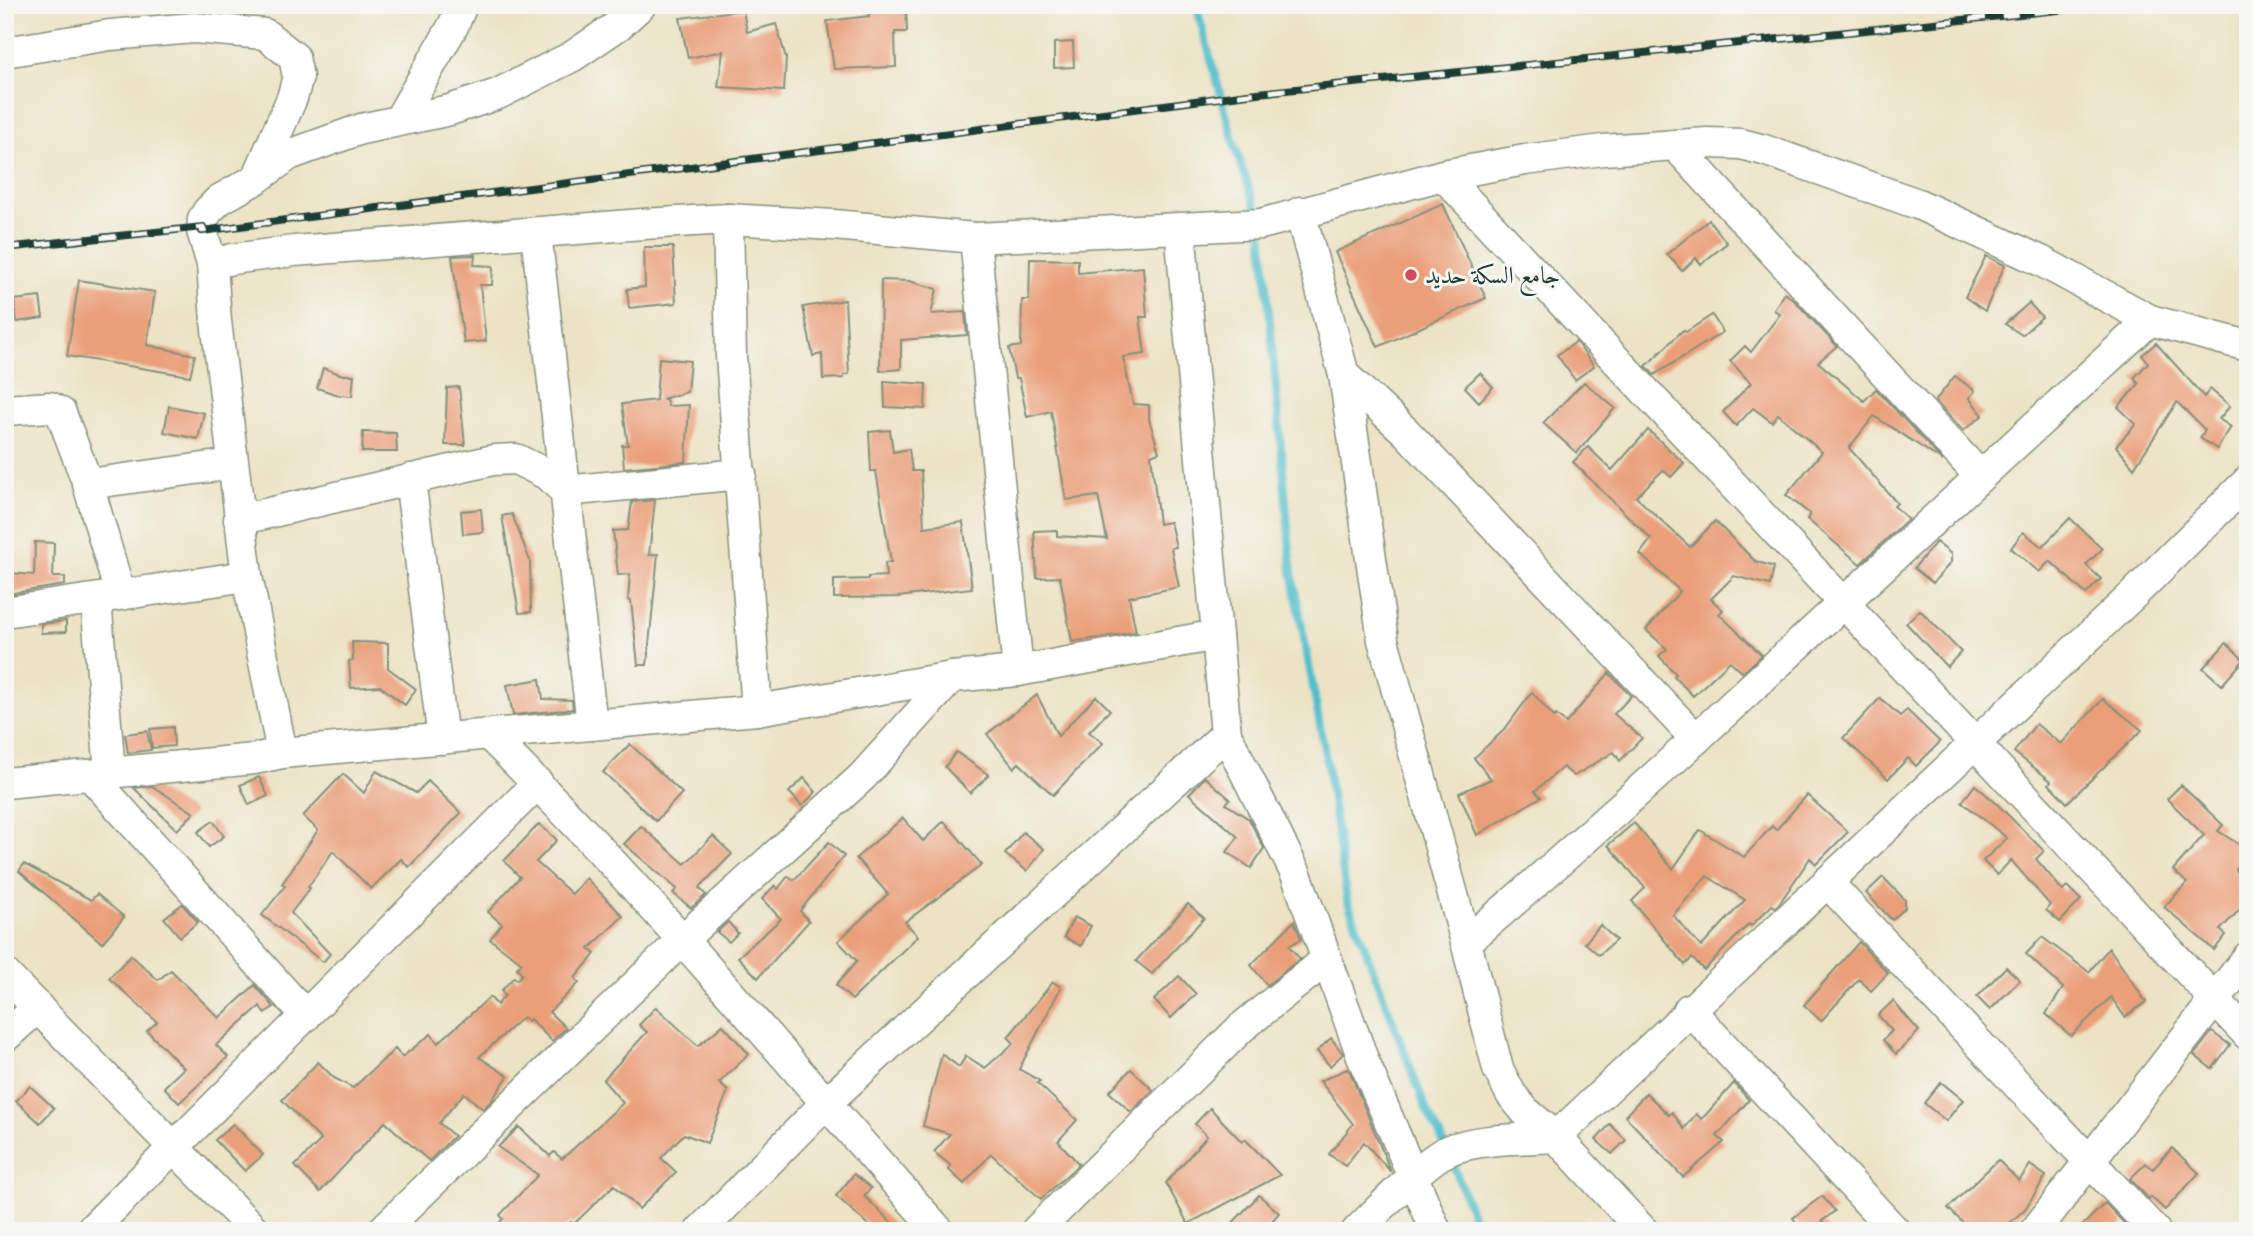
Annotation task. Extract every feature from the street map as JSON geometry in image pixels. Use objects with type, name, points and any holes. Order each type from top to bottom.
[{"type":"street","points":[[399,120],[453,26],[462,5]]},
{"type":"street","points":[[282,753],[247,576],[232,464],[212,264],[202,231],[204,219],[219,201],[289,155],[349,133],[450,110],[498,94],[573,56],[620,24],[641,5]]},
{"type":"street","points":[[5,52],[110,35],[194,28],[265,34],[294,57],[298,77],[292,98],[256,179]]},
{"type":"street","points":[[212,264],[294,251],[727,219],[834,225],[975,238],[1261,223],[1443,175],[1603,150],[1741,144],[1918,204],[2041,261],[2150,320],[2248,346]]},
{"type":"street","points":[[1675,145],[1979,475]]},
{"type":"street","points":[[1443,175],[2248,1035]]},
{"type":"street","points":[[1300,212],[1344,375],[1383,640],[1498,1069],[1511,1094],[1525,1111],[1556,1137],[1643,1231]]},
{"type":"street","points":[[727,219],[732,356],[757,710]]},
{"type":"street","points":[[1180,229],[1226,734],[1296,874],[1363,1059],[1436,1231]]},
{"type":"street","points":[[537,233],[592,725]]},
{"type":"street","points":[[975,238],[1018,671]]},
{"type":"street","points":[[1466,942],[1529,890],[1696,739],[2150,320]]},
{"type":"street","points":[[1344,375],[1406,432],[1696,739]]},
{"type":"street","points":[[5,410],[37,407],[57,409],[65,422],[88,484],[108,597],[100,774],[306,1016]]},
{"type":"street","points":[[240,520],[493,460],[516,459],[546,474],[565,491],[741,474]]},
{"type":"street","points":[[88,484],[232,464]]},
{"type":"street","points":[[410,479],[443,739]]},
{"type":"street","points":[[1357,1231],[1431,1161],[1448,1151],[1490,1141],[1556,1137],[2246,486]]},
{"type":"street","points":[[5,612],[247,576]]},
{"type":"street","points":[[5,783],[254,759],[282,753],[757,710],[952,677],[1018,671],[1217,635]]},
{"type":"street","points":[[382,1231],[682,940],[862,777],[952,677]]},
{"type":"street","points":[[700,1231],[825,1104],[1226,734]]},
{"type":"street","points":[[489,735],[538,783],[682,940],[939,1231]]},
{"type":"street","points":[[90,1231],[538,783]]},
{"type":"street","points":[[1827,883],[2155,1231]]},
{"type":"street","points":[[2035,1231],[2248,957]]},
{"type":"street","points":[[1036,1231],[1241,1028],[1326,960]]},
{"type":"street","points":[[5,974],[254,1231]]},
{"type":"street","points":[[5,1037],[38,1007]]},
{"type":"street","points":[[1689,1009],[1895,1231]]},
{"type":"building","points":[[906,5],[907,32],[895,32],[896,67],[834,69],[827,21],[869,16],[869,6]]},
{"type":"building","points":[[743,10],[747,32],[776,24],[786,58],[784,91],[718,87],[723,51],[688,58],[680,18]]},
{"type":"building","points":[[1073,42],[1074,67],[1054,68],[1054,43]]},
{"type":"building","name":"جامع السكة حديد","points":[[1443,204],[1486,298],[1378,347],[1335,252]]},
{"type":"building","points":[[1709,220],[1727,243],[1701,264],[1696,258],[1682,271],[1667,254]]},
{"type":"building","points":[[644,247],[673,247],[676,303],[629,308],[627,289],[645,287]]},
{"type":"building","points":[[475,255],[474,265],[493,266],[492,285],[480,285],[486,341],[464,343],[452,256]]},
{"type":"building","points":[[1986,256],[2005,265],[1985,311],[1965,297]]},
{"type":"building","points":[[1030,259],[1078,260],[1078,273],[1143,267],[1147,317],[1140,317],[1145,354],[1123,357],[1133,404],[1149,405],[1149,419],[1159,452],[1151,455],[1159,524],[1170,522],[1176,547],[1171,548],[1179,587],[1129,597],[1136,632],[1072,642],[1060,577],[1037,578],[1034,531],[1057,530],[1057,536],[1107,539],[1098,496],[1066,500],[1051,411],[1027,417],[1019,378],[1015,378],[1009,348],[1021,346],[1022,300],[1029,300]]},
{"type":"building","points":[[79,280],[155,292],[147,345],[195,355],[190,376],[67,356]]},
{"type":"building","points":[[881,280],[909,281],[937,289],[931,314],[965,312],[967,335],[901,340],[901,369],[880,371]]},
{"type":"building","points":[[1784,293],[1793,299],[1837,346],[1818,362],[1864,401],[1876,389],[1943,461],[1874,416],[1849,448],[1897,503],[1894,506],[1908,519],[1860,564],[1807,519],[1810,514],[1786,495],[1822,452],[1778,414],[1772,422],[1753,408],[1736,426],[1723,412],[1751,383],[1730,361],[1745,346],[1751,352],[1780,314],[1774,310]]},
{"type":"building","points":[[40,297],[43,318],[17,322],[14,300]]},
{"type":"building","points":[[845,300],[849,374],[844,375],[844,378],[823,379],[822,354],[813,356],[803,307]]},
{"type":"building","points":[[2029,303],[2042,317],[2022,335],[2005,324]]},
{"type":"building","points":[[1712,315],[1723,332],[1654,375],[1646,366],[1683,330],[1686,332]]},
{"type":"building","points":[[1576,342],[1594,366],[1575,380],[1557,355]]},
{"type":"building","points":[[2156,343],[2204,397],[2210,389],[2230,406],[2219,419],[2231,427],[2217,449],[2200,438],[2205,430],[2177,402],[2134,468],[2116,446],[2136,424],[2118,407],[2139,384],[2134,378],[2148,363],[2142,355]]},
{"type":"building","points":[[659,358],[690,361],[687,392],[662,399],[666,399],[668,406],[689,405],[686,462],[624,468],[622,445],[628,445],[622,404],[656,400]]},
{"type":"building","points":[[323,368],[343,375],[354,375],[352,396],[317,388]]},
{"type":"building","points":[[1480,373],[1493,387],[1479,402],[1465,387]]},
{"type":"building","points":[[1955,376],[1975,391],[1969,398],[1983,415],[1963,431],[1935,401]]},
{"type":"building","points":[[884,381],[926,384],[925,409],[885,407]]},
{"type":"building","points":[[1584,382],[1615,408],[1577,453],[1543,423]]},
{"type":"building","points":[[459,387],[465,445],[445,445],[447,388]]},
{"type":"building","points":[[169,406],[204,413],[198,439],[164,432]]},
{"type":"building","points":[[890,430],[893,452],[909,449],[912,471],[921,471],[924,527],[963,522],[972,588],[898,597],[834,598],[834,580],[886,576],[885,563],[891,562],[876,471],[871,471],[869,432]]},
{"type":"building","points":[[1648,430],[1684,463],[1671,477],[1663,470],[1636,497],[1690,547],[1715,521],[1755,561],[1774,567],[1770,585],[1734,576],[1711,599],[1723,610],[1719,614],[1762,655],[1743,673],[1730,661],[1693,696],[1659,656],[1667,649],[1646,630],[1680,591],[1640,554],[1651,539],[1573,462],[1588,447],[1612,470]]},
{"type":"building","points":[[363,432],[396,433],[397,452],[362,452]]},
{"type":"building","points":[[655,500],[649,555],[658,554],[647,665],[638,665],[631,601],[628,600],[630,574],[618,575],[613,531],[628,530],[632,502]]},
{"type":"building","points":[[481,509],[483,532],[463,534],[461,511]]},
{"type":"building","points":[[512,514],[530,561],[531,612],[519,613],[502,516]]},
{"type":"building","points":[[2070,518],[2102,549],[2086,565],[2101,579],[2086,594],[2050,561],[2039,572],[2011,548],[2023,532],[2042,547]]},
{"type":"building","points":[[35,542],[54,543],[53,577],[65,577],[65,585],[7,594],[9,573],[34,575]]},
{"type":"building","points":[[1936,542],[1951,554],[1951,562],[1933,583],[1914,568]]},
{"type":"building","points":[[1920,610],[1961,652],[1947,667],[1906,623]]},
{"type":"building","points":[[66,621],[66,632],[41,633],[41,624]]},
{"type":"building","points":[[352,642],[388,643],[388,668],[416,689],[405,705],[380,686],[351,688],[349,661],[353,660]]},
{"type":"building","points":[[2226,643],[2244,660],[2222,685],[2203,668]]},
{"type":"building","points":[[1609,673],[1631,696],[1614,714],[1642,738],[1620,761],[1614,752],[1574,776],[1563,767],[1535,791],[1541,797],[1477,835],[1459,793],[1491,779],[1474,758],[1505,729],[1532,692],[1554,717],[1556,715],[1566,723]]},
{"type":"building","points":[[540,679],[543,699],[572,700],[573,709],[513,715],[507,685]]},
{"type":"building","points":[[1037,695],[1058,736],[1096,696],[1110,710],[1089,732],[1103,743],[1053,795],[1019,763],[1014,768],[987,734]]},
{"type":"building","points":[[1880,698],[1900,716],[1907,710],[1940,742],[1916,766],[1908,758],[1888,779],[1843,738]]},
{"type":"building","points":[[2103,699],[2142,730],[2067,803],[2049,784],[2051,781],[2014,752],[2036,724],[2061,744]]},
{"type":"building","points":[[173,727],[174,746],[152,748],[150,729]]},
{"type":"building","points":[[147,731],[151,750],[128,753],[125,734]]},
{"type":"building","points":[[630,744],[682,793],[656,821],[603,772]]},
{"type":"building","points":[[956,752],[989,775],[970,793],[945,767]]},
{"type":"building","points":[[376,771],[416,793],[428,781],[461,813],[409,867],[401,859],[371,889],[333,851],[291,913],[330,954],[323,962],[262,915],[285,886],[282,884],[318,830],[303,816],[343,774],[364,793]]},
{"type":"building","points":[[259,777],[268,796],[249,805],[240,785]]},
{"type":"building","points":[[1205,777],[1230,799],[1226,804],[1249,819],[1264,848],[1251,868],[1227,852],[1238,837],[1189,794]]},
{"type":"building","points":[[804,778],[816,792],[802,806],[789,792]]},
{"type":"building","points":[[1975,785],[2044,851],[2036,859],[2063,891],[2067,886],[2081,900],[2060,922],[2046,910],[2050,905],[2011,860],[1997,875],[1983,861],[2007,838],[1962,802]]},
{"type":"building","points":[[2181,785],[2223,825],[2218,831],[2248,850],[2236,870],[2248,882],[2248,901],[2220,930],[2226,935],[2214,950],[2164,907],[2187,883],[2173,870],[2204,835],[2167,799]]},
{"type":"building","points":[[152,786],[194,813],[177,830],[134,788]]},
{"type":"building","points":[[1807,795],[1848,832],[1816,864],[1810,858],[1779,904],[1775,907],[1772,905],[1751,926],[1749,924],[1704,970],[1692,958],[1685,965],[1632,901],[1645,888],[1608,845],[1634,823],[1673,869],[1700,830],[1744,857],[1772,826],[1776,830]],"holes":[[[1707,876],[1745,900],[1701,947],[1673,915]]]},
{"type":"building","points":[[903,818],[923,841],[944,821],[982,865],[905,922],[918,936],[852,1000],[836,985],[857,961],[838,941],[888,894],[856,858]]},
{"type":"building","points":[[213,821],[224,836],[209,847],[198,832]]},
{"type":"building","points":[[539,824],[557,840],[536,862],[572,894],[586,878],[623,916],[589,949],[595,954],[575,978],[579,983],[549,1012],[566,1028],[552,1041],[530,1019],[528,1021],[523,1017],[479,1057],[508,1076],[483,1109],[464,1093],[439,1123],[454,1136],[429,1161],[385,1122],[320,1192],[295,1166],[321,1140],[282,1100],[318,1062],[334,1078],[353,1088],[395,1049],[402,1057],[431,1034],[438,1043],[490,997],[497,1005],[505,995],[501,991],[514,977],[517,980],[522,974],[517,968],[522,963],[490,939],[502,924],[488,912],[520,877],[504,861]]},
{"type":"building","points":[[641,826],[685,864],[713,836],[732,854],[699,888],[706,895],[691,908],[673,893],[677,889],[624,844]]},
{"type":"building","points":[[1023,832],[1044,849],[1027,871],[1005,854]]},
{"type":"building","points":[[829,842],[844,856],[800,911],[809,921],[758,978],[738,957],[781,919],[762,899],[775,885],[778,889],[788,876],[794,880]]},
{"type":"building","points":[[24,864],[91,900],[97,894],[124,917],[102,943],[19,871]]},
{"type":"building","points":[[1883,877],[1905,900],[1905,908],[1892,920],[1866,893]]},
{"type":"building","points":[[182,904],[198,922],[180,937],[164,918]]},
{"type":"building","points":[[1188,904],[1204,918],[1152,974],[1136,961]]},
{"type":"building","points":[[1074,917],[1091,926],[1081,946],[1064,937]]},
{"type":"building","points":[[1294,921],[1301,939],[1289,946],[1300,959],[1267,985],[1251,965]]},
{"type":"building","points":[[728,922],[738,933],[729,942],[717,932]]},
{"type":"building","points":[[1600,925],[1616,940],[1599,955],[1585,943]]},
{"type":"building","points":[[2042,937],[2089,972],[2109,948],[2146,1002],[2125,1017],[2111,997],[2071,1036],[2046,1014],[2063,988],[2026,954]]},
{"type":"building","points":[[1859,942],[1888,973],[1871,991],[1859,979],[1821,1021],[1804,1005]]},
{"type":"building","points":[[131,955],[158,980],[171,970],[219,1018],[255,985],[274,1007],[264,1013],[260,1006],[216,1045],[228,1057],[179,1103],[164,1087],[184,1068],[147,1031],[157,1022],[109,978]]},
{"type":"building","points":[[2006,967],[2020,980],[1990,1010],[1977,997]]},
{"type":"building","points":[[1179,976],[1196,994],[1171,1018],[1154,1000]]},
{"type":"building","points":[[1053,982],[1061,987],[1019,1069],[1040,1081],[1037,1083],[1077,1120],[1058,1141],[1079,1164],[1041,1199],[991,1154],[964,1184],[948,1169],[951,1166],[934,1152],[950,1134],[923,1126],[942,1054],[959,1067],[966,1056],[985,1068],[1014,1043],[1008,1037]]},
{"type":"building","points":[[1893,1001],[1919,1031],[1896,1054],[1883,1040],[1892,1031],[1878,1015]]},
{"type":"building","points":[[656,1007],[698,1046],[723,1025],[749,1054],[719,1083],[728,1091],[707,1143],[684,1134],[661,1158],[676,1172],[639,1209],[614,1185],[573,1225],[571,1222],[562,1231],[492,1231],[503,1219],[500,1215],[538,1175],[498,1147],[519,1127],[550,1156],[554,1152],[562,1159],[623,1103],[603,1080],[647,1032],[639,1025]]},
{"type":"building","points":[[2212,1032],[2230,1045],[2212,1069],[2194,1055]]},
{"type":"building","points":[[1331,1038],[1343,1054],[1330,1066],[1317,1051]]},
{"type":"building","points":[[1131,1069],[1153,1090],[1131,1112],[1109,1092]]},
{"type":"building","points":[[1347,1069],[1391,1172],[1364,1142],[1345,1166],[1329,1154],[1353,1124],[1320,1081]]},
{"type":"building","points":[[1941,1082],[1963,1100],[1946,1121],[1924,1103]]},
{"type":"building","points":[[1734,1083],[1749,1100],[1717,1136],[1724,1142],[1683,1177],[1625,1116],[1646,1093],[1669,1115],[1672,1112],[1684,1129],[1696,1114],[1702,1119]]},
{"type":"building","points":[[30,1086],[54,1108],[40,1123],[16,1101]]},
{"type":"building","points":[[1210,1108],[1242,1142],[1245,1139],[1280,1175],[1188,1224],[1166,1183],[1207,1136],[1195,1124]]},
{"type":"building","points":[[233,1124],[263,1155],[245,1171],[215,1140]]},
{"type":"building","points":[[1610,1124],[1626,1140],[1612,1154],[1596,1140]]},
{"type":"building","points":[[2172,1148],[2199,1173],[2165,1210],[2151,1197],[2149,1199],[2130,1179],[2146,1163],[2153,1169]]},
{"type":"building","points":[[1998,1160],[2019,1181],[2030,1165],[2046,1176],[2025,1209],[2001,1231],[1971,1231],[1948,1208]]},
{"type":"building","points":[[854,1174],[871,1188],[864,1196],[896,1227],[892,1231],[875,1231],[836,1196]]},
{"type":"building","points":[[1259,1195],[1279,1213],[1263,1231],[1225,1231]]},
{"type":"building","points":[[1822,1196],[1835,1211],[1822,1221],[1830,1231],[1803,1231],[1793,1218]]},
{"type":"building","points":[[2105,1203],[2124,1223],[2116,1231],[2077,1231]]},
{"type":"waterway","points":[[1196,5],[1236,150],[1259,217]]},
{"type":"waterway","points":[[1262,230],[1292,572],[1326,759],[1347,900],[1426,1109],[1448,1151],[1478,1231]]},
{"type":"railway","points":[[5,248],[203,227],[202,231],[1248,94],[2107,5]]},
{"type":"place","name":"جامع السكة حديد","points":[[1411,275]]}]
